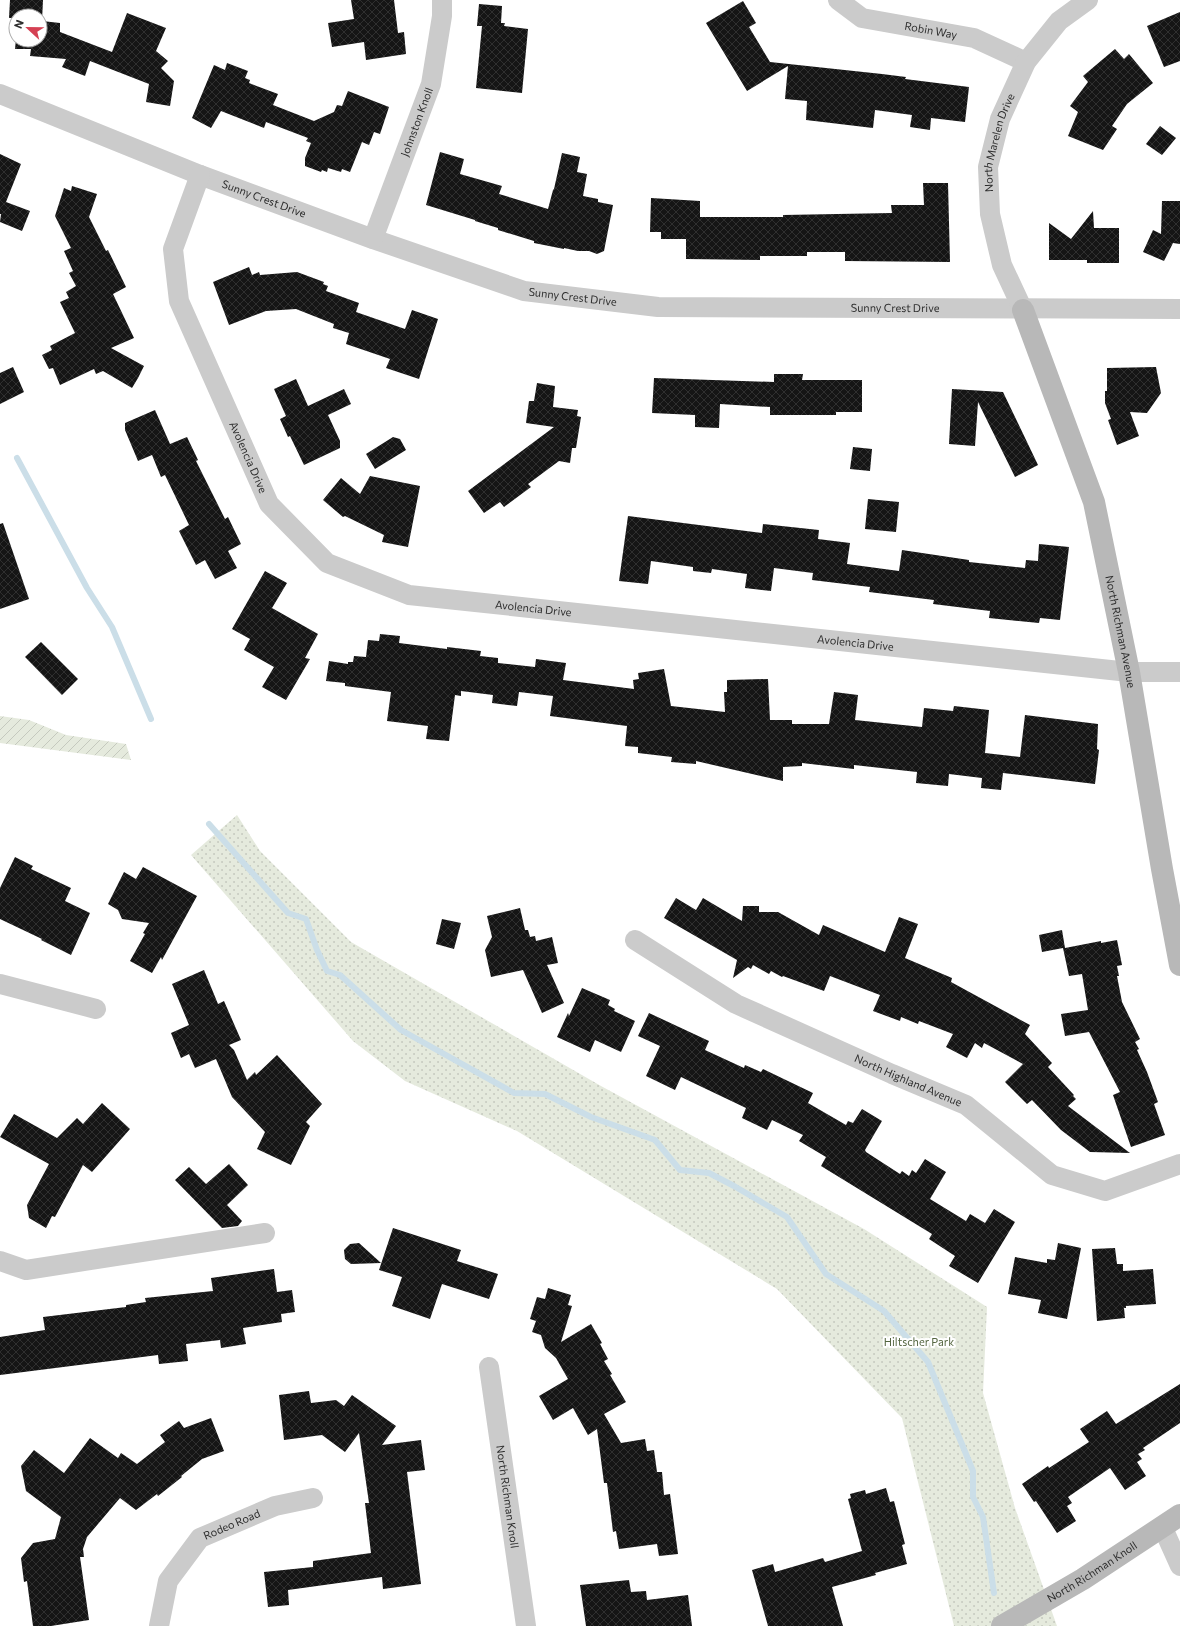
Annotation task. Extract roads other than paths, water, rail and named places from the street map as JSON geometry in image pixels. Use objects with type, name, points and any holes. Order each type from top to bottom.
[{"type":"street","name":"Johnston Knoll","points":[[373,239],[430,84],[442,16],[442,0]]},
{"type":"street","name":"Robin Way","points":[[838,0],[862,18],[974,38],[1026,62]]},
{"type":"street","name":"North Marelen Drive","points":[[1023,310],[1002,265],[990,214],[988,167],[1000,119],[1026,62],[1059,21],[1088,0]]},
{"type":"street","name":"Sunny Crest Drive","points":[[0,94],[200,175],[373,239],[524,291],[658,308],[1023,310],[1180,309]]},
{"type":"street","name":"Avolencia Drive","points":[[200,175],[173,249],[180,301],[269,504],[327,563],[409,595],[1129,672],[1180,672]]},
{"type":"street","name":"North Richman Avenue","points":[[1023,310],[1094,502],[1129,672],[1162,869],[1180,965]]},
{"type":"street","name":"North Highland Avenue","points":[[635,940],[736,1004],[892,1074],[966,1105],[1052,1175],[1105,1191],[1180,1164]]},
{"type":"street","points":[[0,984],[96,1009]]},
{"type":"street","points":[[0,1262],[26,1270],[265,1233]]},
{"type":"street","name":"North Richman Knoll","points":[[489,1366],[526,1626]]},
{"type":"street","name":"Rodeo Road","points":[[159,1626],[168,1581],[200,1538],[275,1506],[313,1498]]},
{"type":"street","name":"North Richman Knoll","points":[[1002,1626],[1083,1579],[1180,1515]]},
{"type":"street","points":[[1162,1526],[1180,1566]]},
{"type":"waterway","points":[[17,458],[87,588],[112,627],[151,719]]},
{"type":"waterway","points":[[209,824],[288,913],[306,919],[317,950],[327,971],[340,975],[401,1030],[514,1093],[545,1094],[591,1117],[655,1140],[680,1170],[709,1173],[787,1217],[826,1274],[884,1311],[928,1362],[973,1471],[973,1497],[983,1517],[994,1593]]},
{"type":"park label","name":"Hiltscher Park","points":[[919,1342]]}]
